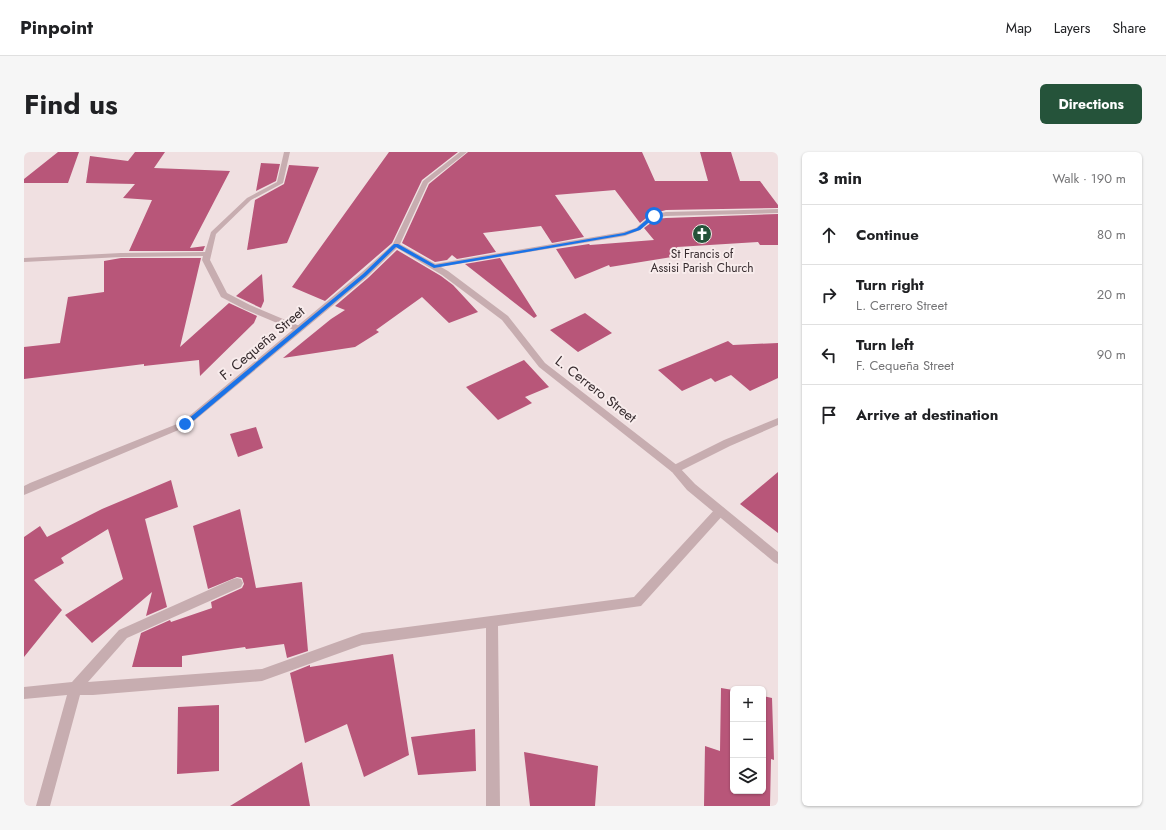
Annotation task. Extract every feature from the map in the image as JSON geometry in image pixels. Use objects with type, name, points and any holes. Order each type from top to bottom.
[{"type":"street","points":[[287,152],[280,183],[249,199],[213,233],[206,260],[224,295],[247,307],[299,329]]},
{"type":"street","name":"F. Cequeña Street","points":[[24,491],[185,424],[364,275],[396,245],[425,182],[464,152]]},
{"type":"street","points":[[434,266],[625,234],[638,229],[654,216],[666,214],[778,211]]},
{"type":"street","name":"L. Cerrero Street","points":[[396,245],[445,273],[505,318],[542,365],[675,469],[691,487],[778,559]]},
{"type":"street","points":[[24,260],[121,254],[207,254]]},
{"type":"street","points":[[675,469],[727,443],[778,421]]},
{"type":"street","points":[[24,693],[75,688],[93,689],[262,675],[362,639],[637,602],[720,511]]},
{"type":"street","points":[[43,806],[75,688],[123,634],[237,583]]},
{"type":"street","points":[[492,622],[493,806]]},
{"type":"building","points":[[58,152],[79,152],[68,183],[24,183],[24,179]]},
{"type":"building","points":[[135,152],[165,152],[154,168],[230,171],[190,248],[205,246],[203,251],[129,251],[152,200],[123,198],[135,184],[86,183],[90,156],[128,161]]},
{"type":"building","points":[[389,152],[458,152],[422,180],[392,243],[325,301],[292,287]]},
{"type":"building","points":[[468,152],[642,152],[655,181],[708,181],[700,152],[731,152],[740,181],[760,181],[778,205],[778,208],[666,210],[651,214],[640,223],[615,190],[555,195],[584,237],[552,243],[541,226],[483,233],[496,252],[457,259],[452,255],[447,260],[435,262],[402,243],[429,184]]},
{"type":"building","points":[[261,163],[280,164],[276,181],[256,191]]},
{"type":"building","points":[[289,165],[319,167],[287,243],[247,250],[255,200],[284,184]]},
{"type":"building","points":[[778,214],[778,245],[760,245],[758,242],[677,247],[678,256],[610,267],[609,265],[575,279],[556,249],[589,244],[654,240],[644,228],[656,219]]},
{"type":"building","points":[[397,250],[441,276],[453,285],[478,312],[449,323],[422,297],[376,330],[379,332],[355,347],[283,358],[331,319],[345,310],[335,306],[368,278]]},
{"type":"building","points":[[121,258],[201,258],[180,347],[229,303],[257,316],[254,323],[200,376],[199,360],[144,366],[144,364],[24,379],[24,347],[60,343],[68,297],[104,292],[104,261]]},
{"type":"building","points":[[500,258],[537,316],[534,318],[465,264]]},
{"type":"building","points":[[262,274],[264,301],[261,308],[236,296]]},
{"type":"building","points":[[585,313],[612,333],[578,352],[550,330]]},
{"type":"building","points":[[728,341],[733,345],[778,343],[778,378],[750,391],[731,375],[715,382],[711,378],[682,391],[658,370]]},
{"type":"building","points":[[524,360],[549,387],[525,397],[532,403],[498,420],[466,387]]},
{"type":"building","points":[[256,427],[263,448],[238,457],[230,434]]},
{"type":"building","points":[[778,472],[778,533],[740,504]]},
{"type":"building","points":[[171,480],[178,507],[145,519],[167,607],[146,616],[152,592],[92,643],[65,615],[123,579],[108,529],[61,558],[64,563],[34,580],[62,610],[24,657],[24,537],[40,526],[47,537],[102,509]]},
{"type":"building","points":[[240,509],[256,588],[302,582],[308,651],[287,658],[284,644],[246,649],[245,647],[182,656],[182,667],[132,667],[141,633],[170,620],[171,622],[212,608],[211,602],[242,588],[244,584],[242,578],[237,577],[208,589],[193,526]]},
{"type":"building","points":[[393,654],[409,755],[364,777],[347,724],[305,743],[290,673],[310,665],[310,667]]},
{"type":"building","points":[[721,688],[730,690],[730,794],[766,794],[766,697],[772,698],[774,760],[771,759],[770,806],[704,806],[705,746],[720,751]]},
{"type":"building","points":[[219,705],[219,771],[177,774],[178,707]]},
{"type":"building","points":[[475,729],[476,771],[418,775],[411,737]]},
{"type":"building","points":[[524,752],[598,766],[595,806],[530,806]]},
{"type":"building","points":[[302,762],[310,806],[230,806],[264,785]]},
{"type":"place","name":"St Francis of Assisi Parish Church","points":[[702,234]]},
{"type":"route","points":[[185,424],[364,275],[396,245],[434,266],[625,234],[638,229],[654,216]]}]
